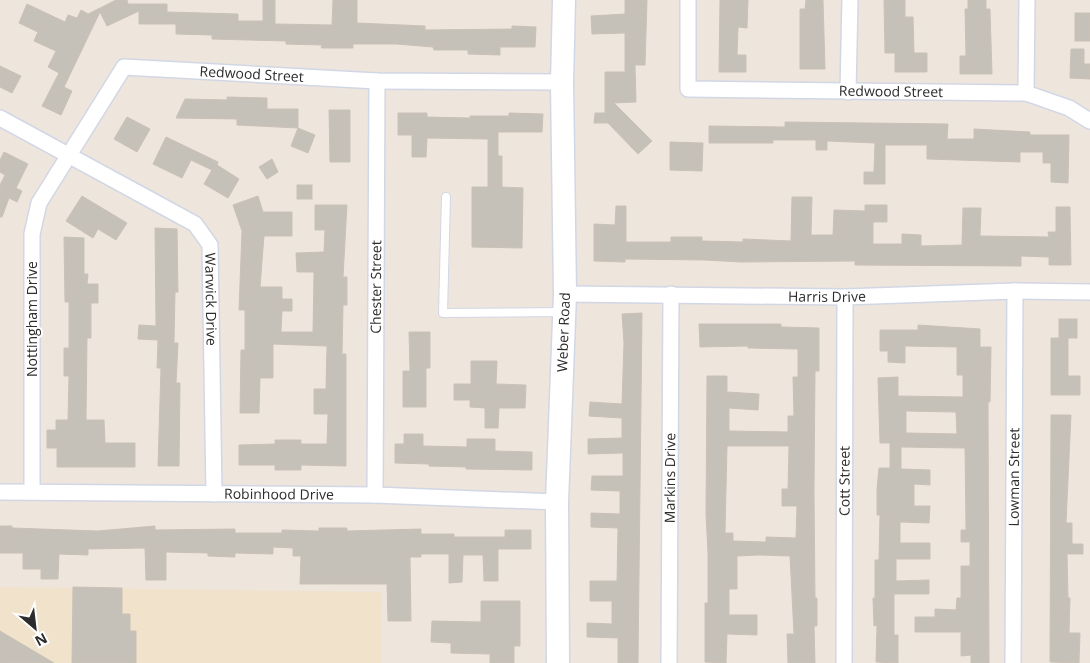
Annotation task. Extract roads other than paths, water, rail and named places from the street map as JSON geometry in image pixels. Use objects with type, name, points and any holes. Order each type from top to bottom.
[{"type":"main road","name":"Weber Road","points":[[558,663],[556,502],[565,303],[562,82],[564,0]]},
{"type":"street","name":"Redwood Street","points":[[688,0],[688,89],[1026,93],[1069,108],[1090,121]]},
{"type":"street","points":[[848,92],[850,0]]},
{"type":"street","points":[[1026,93],[1027,0]]},
{"type":"street","name":"Redwood Street","points":[[70,155],[124,67],[377,81],[562,82]]},
{"type":"street","name":"Chester Street","points":[[375,495],[377,81]]},
{"type":"street","points":[[0,118],[70,155]]},
{"type":"street","name":"Nottingham Drive","points":[[32,492],[32,234],[40,202],[70,155]]},
{"type":"street","name":"Warwick Drive","points":[[70,155],[196,224],[210,245],[214,494]]},
{"type":"street","name":"Harris Drive","points":[[565,303],[670,294],[845,297],[1015,291],[1090,292]]},
{"type":"street","name":"Lowman Street","points":[[1013,663],[1015,291]]},
{"type":"street","name":"Markins Drive","points":[[670,294],[670,663]]},
{"type":"street","name":"Cott Street","points":[[844,663],[845,297]]},
{"type":"street","name":"Robinhood Drive","points":[[0,492],[375,495],[556,502]]},
{"type":"lane","points":[[446,197],[443,313],[565,303]]}]
